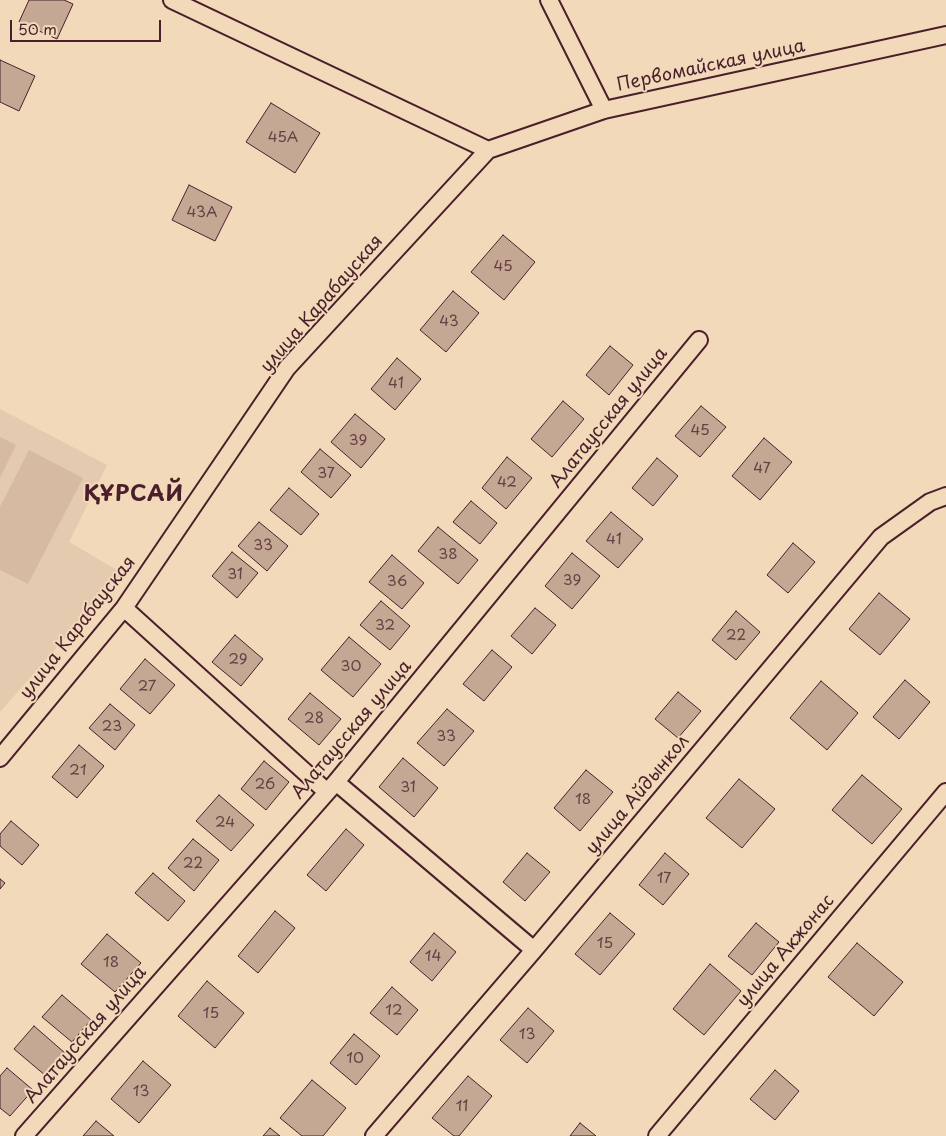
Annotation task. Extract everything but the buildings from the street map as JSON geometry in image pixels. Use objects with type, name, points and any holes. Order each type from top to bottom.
[{"type":"street","points":[[172,0],[488,150]]},
{"type":"street","points":[[549,0],[604,110]]},
{"type":"street","name":"Первомайская улица","points":[[488,150],[604,110],[946,35]]},
{"type":"street","name":"улица Карабауская","points":[[0,758],[124,608],[287,368],[488,150]]},
{"type":"street","name":"Алатаусская улица","points":[[24,1136],[332,787],[699,340]]},
{"type":"street","name":"улица Айдынкол","points":[[374,1136],[534,950],[881,538],[930,502],[946,496]]},
{"type":"street","points":[[124,608],[332,787],[534,950]]},
{"type":"street","name":"улица Акжонас","points":[[657,1136],[946,792]]},
{"type":"shaded area","points":[[0,409],[107,465],[69,542],[122,573],[0,712]]},
{"type":"shaded area","points":[[0,437],[16,445],[0,478]]},
{"type":"shaded area","points":[[29,450],[83,478],[28,584],[0,570],[0,507]]},
{"type":"district","name":"ҚҰРСАЙ","points":[[134,495]]}]
